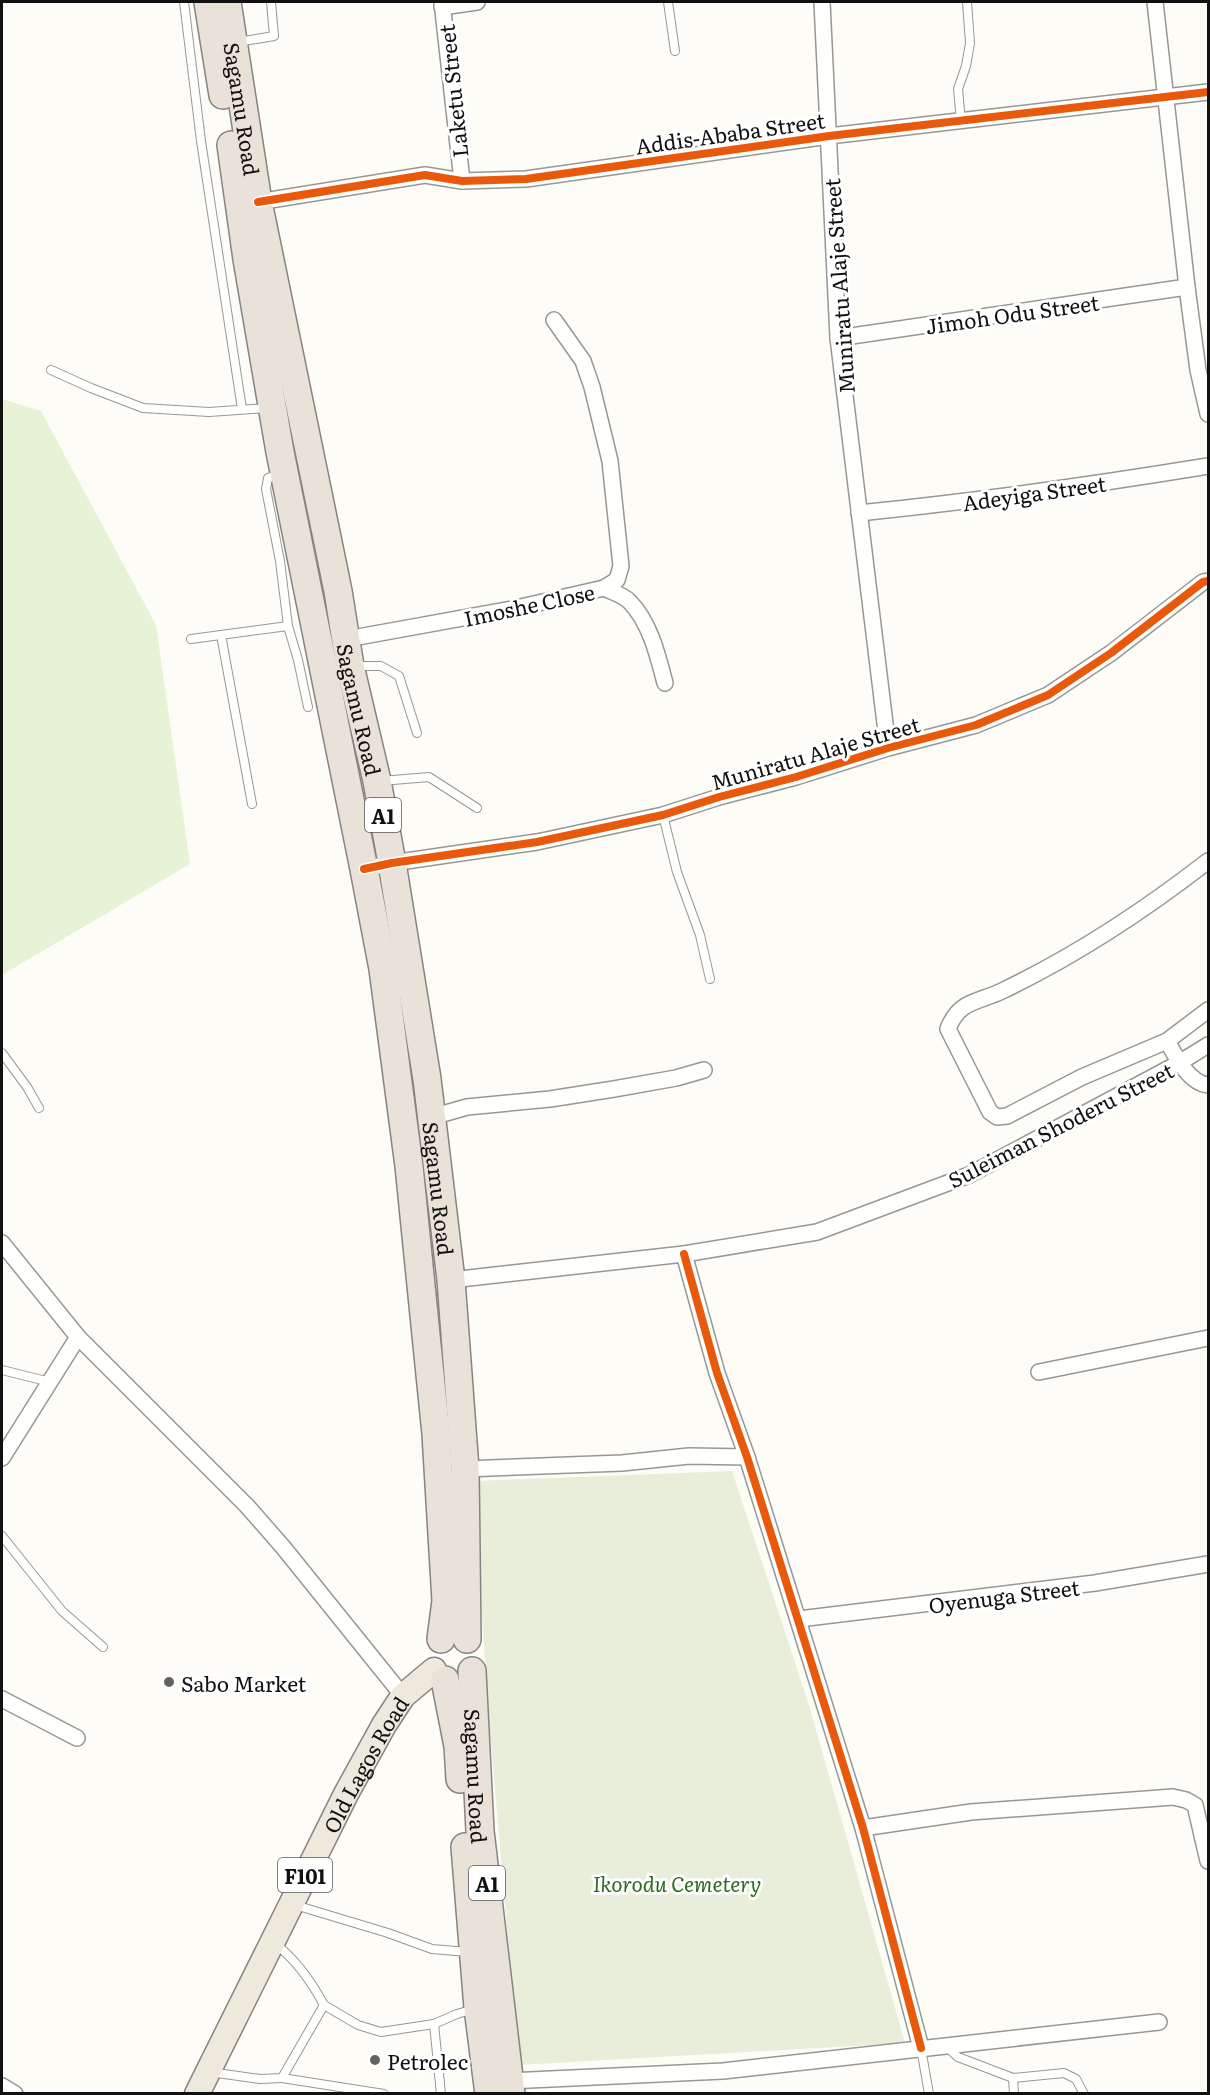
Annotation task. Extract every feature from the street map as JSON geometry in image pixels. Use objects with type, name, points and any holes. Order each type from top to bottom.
[{"type":"highway","name":"Sagamu Road","points":[[208,2],[271,407],[383,969],[409,1166],[432,1399],[446,1601],[454,1639]]},
{"type":"highway","name":"Sagamu Road","points":[[227,2],[258,202],[347,639],[350,666],[377,781],[432,1117],[451,1280],[465,1469],[454,1639]]},
{"type":"highway","points":[[282,462],[309,448]]},
{"type":"highway","name":"A1","points":[[439,1675],[430,1662],[433,1647],[454,1639],[476,1650],[477,1658],[472,1671]]},
{"type":"highway","name":"Sagamu Road","points":[[472,1671],[480,1831],[503,2089]]},
{"type":"highway","points":[[439,1675],[460,1680],[472,1671]]},
{"type":"highway","name":"Sagamu Road","points":[[439,1675],[458,1746],[478,2008],[503,2089]]},
{"type":"main road","name":"Old Lagos Road","points":[[197,2094],[290,1904],[384,1725],[403,1696],[439,1675]]},
{"type":"street","points":[[442,4],[477,2]]},
{"type":"street","name":"Muniratu Alaje Street","points":[[822,2],[838,338],[888,748]]},
{"type":"street","points":[[1155,2],[1187,287],[1198,370],[1209,414]]},
{"type":"street","name":"Laketu Street","points":[[442,4],[462,181]]},
{"type":"street","name":"Addis-Ababa Street","points":[[258,202],[425,175],[462,181],[526,179],[829,136],[1209,92]]},
{"type":"street","name":"Jimoh Odu Street","points":[[838,338],[1187,287]]},
{"type":"street","name":"Imoshe Close","points":[[347,639],[512,609],[604,588],[617,580],[621,566],[610,461],[592,387],[583,361],[554,320]]},
{"type":"street","name":"Adeyiga Street","points":[[859,513],[1058,490],[1209,466]]},
{"type":"street","name":"Muniratu Alaje Street","points":[[364,869],[537,842],[663,815],[888,748],[976,725],[1048,695],[1111,653],[1203,582],[1209,581]]},
{"type":"street","points":[[604,588],[628,599],[641,616],[658,655],[665,683]]},
{"type":"street","points":[[1209,861],[1132,915],[1084,945],[1001,992],[962,1006],[953,1016],[948,1029],[990,1112],[997,1117],[1007,1116],[1082,1077],[1167,1041],[1209,1010]]},
{"type":"street","points":[[1167,1041],[1179,1063],[1201,1084],[1209,1085]]},
{"type":"street","name":"Suleiman Shoderu Street","points":[[451,1280],[684,1254],[817,1232],[958,1179],[1209,1045]]},
{"type":"street","points":[[432,1117],[466,1107],[550,1099],[676,1078],[704,1070]]},
{"type":"street","points":[[2,1243],[78,1337],[247,1506],[283,1547],[403,1696]]},
{"type":"street","points":[[684,1254],[717,1372],[800,1619],[863,1828],[921,2049]]},
{"type":"street","points":[[2,1458],[78,1337]]},
{"type":"street","points":[[1039,1372],[1209,1338]]},
{"type":"street","points":[[465,1469],[622,1463],[689,1456],[747,1457]]},
{"type":"street","name":"Oyenuga Street","points":[[800,1619],[1084,1585],[1209,1564]]},
{"type":"street","points":[[2,1699],[77,1738]]},
{"type":"street","points":[[863,1828],[971,1812],[1173,1797],[1195,1805],[1209,1861]]},
{"type":"street","points":[[503,2089],[723,2071],[1159,2022]]},
{"type":"street","points":[[2,2086],[15,2094]]},
{"type":"lane","points":[[184,2],[201,141],[225,285],[242,409]]},
{"type":"lane","points":[[234,43],[274,36],[271,2]]},
{"type":"lane","points":[[668,2],[675,51]]},
{"type":"lane","points":[[960,121],[958,89],[966,66],[970,43],[967,2]]},
{"type":"lane","points":[[51,370],[143,408],[209,412],[271,407]]},
{"type":"lane","points":[[282,462],[268,478],[266,489],[280,561],[288,626],[308,707]]},
{"type":"lane","points":[[191,639],[288,626]]},
{"type":"lane","points":[[221,635],[252,804]]},
{"type":"lane","points":[[350,666],[381,666],[399,676],[417,733]]},
{"type":"lane","points":[[377,781],[429,777],[477,808]]},
{"type":"lane","points":[[663,815],[677,872],[700,935],[710,979]]},
{"type":"lane","points":[[2,1053],[39,1108]]},
{"type":"lane","points":[[2,1370],[50,1382]]},
{"type":"lane","points":[[2,1536],[62,1611],[103,1647]]},
{"type":"lane","points":[[290,1904],[388,1933],[432,1949],[473,1952]]},
{"type":"lane","points":[[272,1941],[288,1953],[313,1985],[324,2005],[358,2025],[381,2032],[434,2024],[478,2008]]},
{"type":"lane","points":[[282,2078],[324,2005]]},
{"type":"lane","points":[[434,2024],[441,2094]]},
{"type":"lane","points":[[946,2046],[958,2057],[1013,2078],[1064,2073],[1076,2079],[1084,2094]]},
{"type":"lane","points":[[921,2049],[929,2094]]},
{"type":"lane","points":[[209,2072],[260,2079],[282,2078],[384,2094]]},
{"type":"lane","points":[[1013,2078],[1014,2094]]},
{"type":"green space","points":[[2,399],[41,411],[156,625],[190,864],[2,975]]},
{"type":"green space","name":"Ikorodu Cemetery","points":[[732,1471],[809,1705],[905,2043],[519,2065],[489,1721],[473,1481]]},
{"type":"cycle path","points":[[258,202],[425,175],[462,181],[526,179],[829,136],[1208,92]]},
{"type":"cycle path","points":[[364,869],[537,842],[663,815],[888,748],[976,725],[1048,695],[1111,653],[1203,582],[1208,581]]},
{"type":"cycle path","points":[[684,1254],[717,1373],[747,1457],[863,1828],[921,2048]]},
{"type":"place","name":"Sabo Market","points":[[169,1682]]},
{"type":"place","name":"Petrolec","points":[[375,2060]]}]
